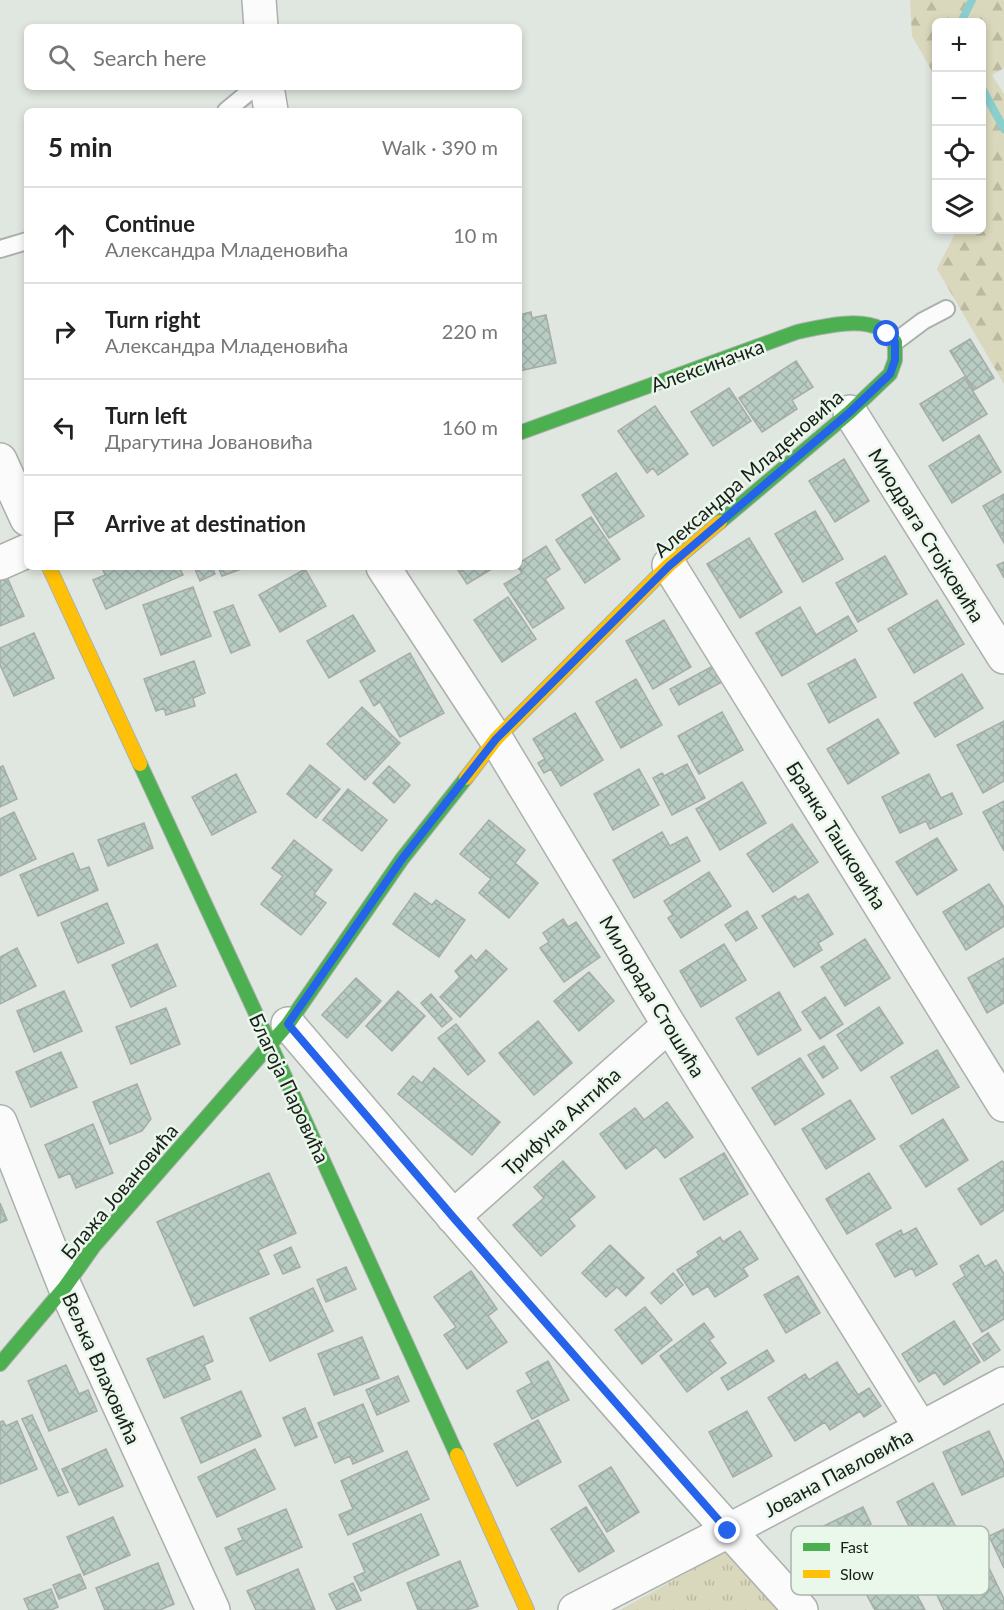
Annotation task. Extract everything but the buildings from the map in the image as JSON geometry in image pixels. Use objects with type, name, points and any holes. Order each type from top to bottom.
[{"type":"street","points":[[259,0],[261,24]]},
{"type":"street","points":[[268,90],[270,108]]},
{"type":"street","name":"Алексиначка","points":[[522,432],[797,332],[840,325],[861,325],[876,327],[895,342]]},
{"type":"street","name":"Александра Младеновића","points":[[279,1034],[402,859],[496,739],[669,566],[850,412],[890,374],[895,360],[895,342]]},
{"type":"street","name":"Миодрага Стојковића","points":[[850,412],[1004,657]]},
{"type":"street","points":[[0,460],[24,512]]},
{"type":"street","points":[[0,562],[24,552]]},
{"type":"street","name":"Бранка Ташковића","points":[[669,566],[1004,1106]]},
{"type":"street","name":"Благоја Паровића","points":[[50,570],[279,1034],[527,1610]]},
{"type":"street","name":"Милорада Стошића","points":[[385,570],[496,739],[669,1025],[920,1427]]},
{"type":"street","name":"Трифуна Антића","points":[[453,1217],[669,1025]]},
{"type":"street","points":[[279,1034],[453,1217],[728,1531],[801,1610]]},
{"type":"street","name":"Блажа Јовановића","points":[[0,1364],[65,1287],[94,1246],[279,1034]]},
{"type":"street","name":"Вељка Влаховића","points":[[0,1122],[65,1287],[213,1610]]},
{"type":"street","name":"Јована Павловића","points":[[575,1610],[1004,1384]]},
{"type":"lane","points":[[229,108],[251,90]]},
{"type":"lane","points":[[0,249],[24,242]]},
{"type":"lane","points":[[895,342],[923,321],[946,309]]},
{"type":"green space","points":[[910,0],[1004,0],[1004,68],[992,75],[1004,94],[1004,384],[937,269],[955,234],[986,234],[986,18],[932,18],[932,71],[912,36]]},
{"type":"green space","points":[[728,1550],[778,1610],[620,1610]]},
{"type":"waterway","points":[[963,18],[972,0]]},
{"type":"waterway","points":[[986,95],[1004,129]]},
{"type":"traffic: fast","points":[[522,432],[797,332],[851,323],[872,325],[887,333],[895,342],[895,360],[890,374],[850,412],[720,522]]},
{"type":"traffic: fast","points":[[140,764],[457,1455]]},
{"type":"traffic: fast","points":[[0,1364],[65,1287],[94,1246],[288,1024],[402,859],[466,778]]},
{"type":"traffic: slow","points":[[466,778],[496,739],[669,565],[720,522]]},
{"type":"traffic: slow","points":[[50,570],[140,764]]},
{"type":"traffic: slow","points":[[457,1455],[527,1610]]},
{"type":"route","points":[[728,1531],[453,1217],[288,1024],[402,859],[496,739],[669,566],[850,412],[890,374],[895,360],[895,342],[887,334]]}]
